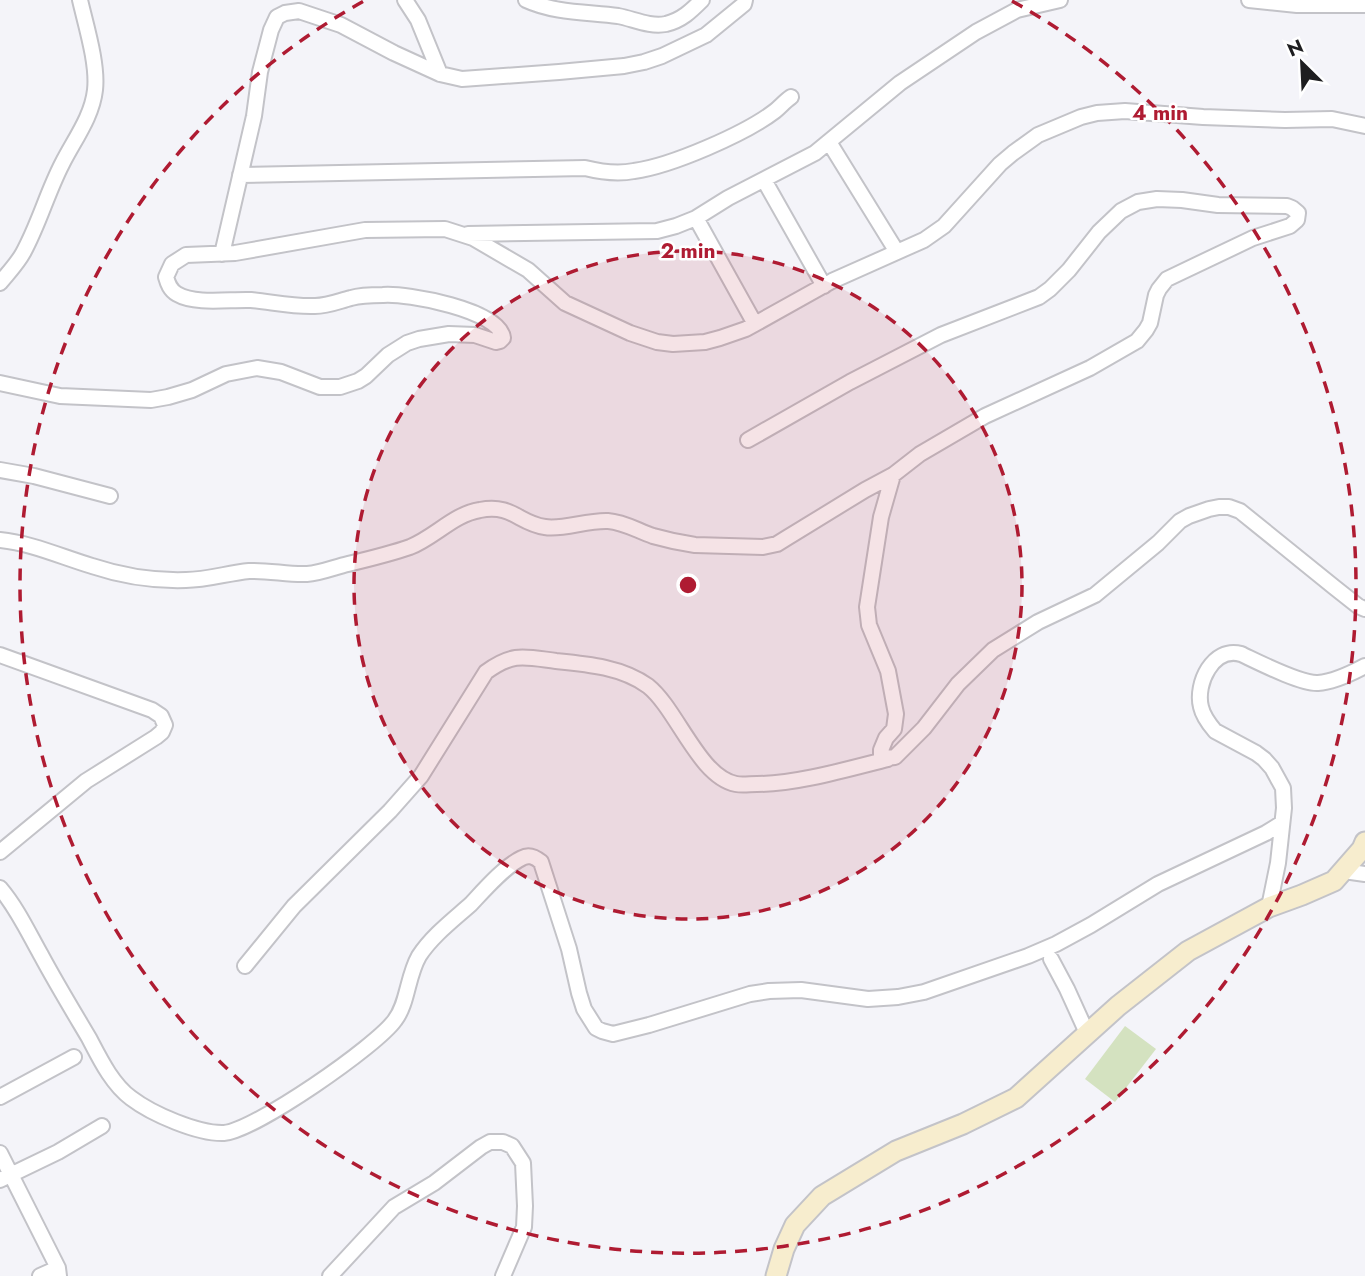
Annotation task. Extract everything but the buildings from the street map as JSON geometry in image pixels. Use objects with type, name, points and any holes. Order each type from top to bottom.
[{"type":"street","points":[[0,283],[22,255],[61,165],[82,129],[94,100],[96,78],[80,0]]},
{"type":"street","points":[[405,0],[418,20],[440,74]]},
{"type":"street","points":[[526,0],[541,7],[621,17],[653,25],[678,20],[690,13],[702,0]]},
{"type":"street","points":[[222,254],[254,116],[260,72],[271,30],[278,17],[285,13],[299,11],[341,25],[440,74],[462,79],[644,62],[706,34],[744,4],[745,0]]},
{"type":"street","points":[[463,234],[657,231],[676,226],[696,218],[728,198],[815,153],[900,83],[976,32],[1017,10],[1060,0]]},
{"type":"street","points":[[1249,0],[1297,5],[1365,5]]},
{"type":"street","points":[[240,175],[585,168],[608,172],[635,171],[675,160],[748,128],[774,112],[791,97]]},
{"type":"street","points":[[0,383],[60,396],[151,400],[192,390],[226,374],[257,368],[281,372],[320,387],[340,387],[358,381],[397,348],[419,339],[449,334],[475,335],[496,342],[503,338],[500,328],[485,317],[410,296],[351,298],[313,307],[180,296],[170,288],[166,277],[176,260],[191,254],[222,254],[365,230],[445,229],[463,234],[528,270],[565,303],[643,338],[665,343],[689,344],[720,338],[755,324],[824,286],[924,240],[934,234],[1000,164],[1025,143],[1052,128],[1081,117],[1125,111],[1203,117],[1332,119],[1365,126]]},
{"type":"street","points":[[829,142],[898,252]]},
{"type":"street","points":[[764,180],[824,286]]},
{"type":"street","points":[[0,540],[22,544],[120,574],[187,580],[203,580],[253,571],[295,574],[318,572],[409,547],[441,530],[455,519],[492,508],[505,509],[545,527],[608,521],[621,523],[653,536],[695,545],[763,547],[777,544],[985,416],[1090,368],[1137,341],[1150,323],[1156,295],[1167,279],[1253,238],[1290,226],[1297,220],[1298,213],[1287,206],[1218,205],[1157,199],[1138,202],[1121,211],[1099,232],[1069,270],[1039,297],[941,335],[850,382],[748,440]]},
{"type":"street","points":[[696,218],[755,324]]},
{"type":"street","points":[[0,470],[110,496]]},
{"type":"street","points":[[888,759],[883,757],[881,750],[894,729],[896,714],[888,671],[869,625],[867,607],[881,517],[893,475]]},
{"type":"street","points":[[245,966],[294,906],[390,811],[421,776],[486,672],[499,662],[517,657],[619,671],[649,687],[672,713],[701,758],[722,779],[736,784],[776,784],[895,757],[924,728],[958,684],[993,650],[1038,622],[1085,601],[1104,589],[1180,521],[1199,512],[1224,507],[1240,511],[1365,609]]},
{"type":"street","points":[[1269,907],[1278,863],[1284,808],[1283,788],[1265,759],[1215,731],[1210,725],[1200,705],[1202,677],[1210,665],[1232,652],[1314,683],[1329,681],[1365,666]]},
{"type":"street","points":[[0,655],[152,710],[161,716],[165,725],[156,737],[86,781],[0,852]]},
{"type":"street","points":[[0,888],[20,916],[91,1043],[120,1088],[142,1105],[176,1121],[226,1133],[242,1129],[278,1109],[346,1063],[385,1032],[402,1008],[409,978],[429,943],[502,873],[523,857],[533,856],[541,862],[587,1016],[596,1028],[613,1034],[750,994],[769,991],[801,990],[868,999],[924,992],[1019,960],[1056,944],[1158,884],[1282,823]]},
{"type":"street","points":[[776,1276],[795,1225],[822,1196],[895,1151],[963,1124],[1016,1098],[1118,1006],[1188,951],[1269,907],[1334,881],[1365,842]]},
{"type":"street","points":[[1344,871],[1365,874]]},
{"type":"street","points":[[1051,959],[1087,1033]]},
{"type":"street","points":[[0,1097],[74,1057]]},
{"type":"street","points":[[5,1178],[103,1126]]},
{"type":"street","points":[[330,1276],[394,1207],[434,1183],[490,1142],[503,1142],[512,1146],[523,1163],[526,1206],[524,1227],[503,1276]]},
{"type":"street","points":[[0,1153],[5,1178],[58,1272],[40,1276]]},
{"type":"green space","points":[[1125,1026],[1156,1049],[1115,1102],[1085,1079]]}]
